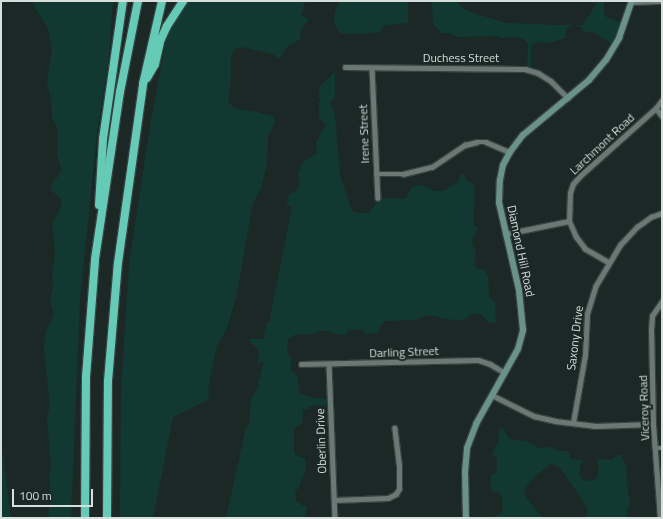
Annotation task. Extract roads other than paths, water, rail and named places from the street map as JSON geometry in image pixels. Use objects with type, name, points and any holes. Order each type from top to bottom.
[{"type":"highway","points":[[85,518],[86,377],[103,139],[123,1]]},
{"type":"highway","points":[[95,259],[120,92],[138,1]]},
{"type":"highway","points":[[107,518],[108,394],[118,263],[143,84],[162,1]]},
{"type":"highway","points":[[143,84],[155,64],[161,39],[167,26],[183,1]]},
{"type":"street","points":[[632,1],[662,1]]},
{"type":"street","name":"Diamond Hill Road","points":[[466,518],[465,472],[468,448],[476,424],[518,348],[523,330],[519,290],[499,203],[500,180],[503,165],[510,152],[523,135],[589,80],[606,60],[619,38],[632,1]]},
{"type":"street","name":"Duchess Street","points":[[345,68],[525,69],[538,73],[551,82],[568,98]]},
{"type":"street","name":"Irene Street","points":[[372,68],[378,198]]},
{"type":"street","name":"Larchmont Road","points":[[608,262],[585,249],[576,237],[569,221],[570,193],[573,184],[596,160],[656,108],[662,100]]},
{"type":"street","points":[[656,108],[662,116]]},
{"type":"street","points":[[376,174],[403,174],[427,169],[465,145],[477,142],[486,142],[510,152]]},
{"type":"street","name":"Saxony Drive","points":[[573,423],[585,355],[588,330],[587,314],[590,300],[608,262],[620,245],[637,227],[651,217],[662,213]]},
{"type":"street","points":[[505,234],[569,221]]},
{"type":"street","name":"Viceroy Road","points":[[660,518],[654,424],[651,330],[652,316],[662,301]]},
{"type":"street","name":"Darling Street","points":[[301,364],[478,360],[490,364],[505,373]]},
{"type":"street","name":"Oberlin Drive","points":[[329,364],[335,518]]},
{"type":"street","points":[[492,395],[534,416],[573,423],[614,427],[654,424]]},
{"type":"street","points":[[334,500],[388,498],[396,494],[399,490],[399,466],[394,428]]},
{"type":"street","points":[[656,448],[662,448]]}]
